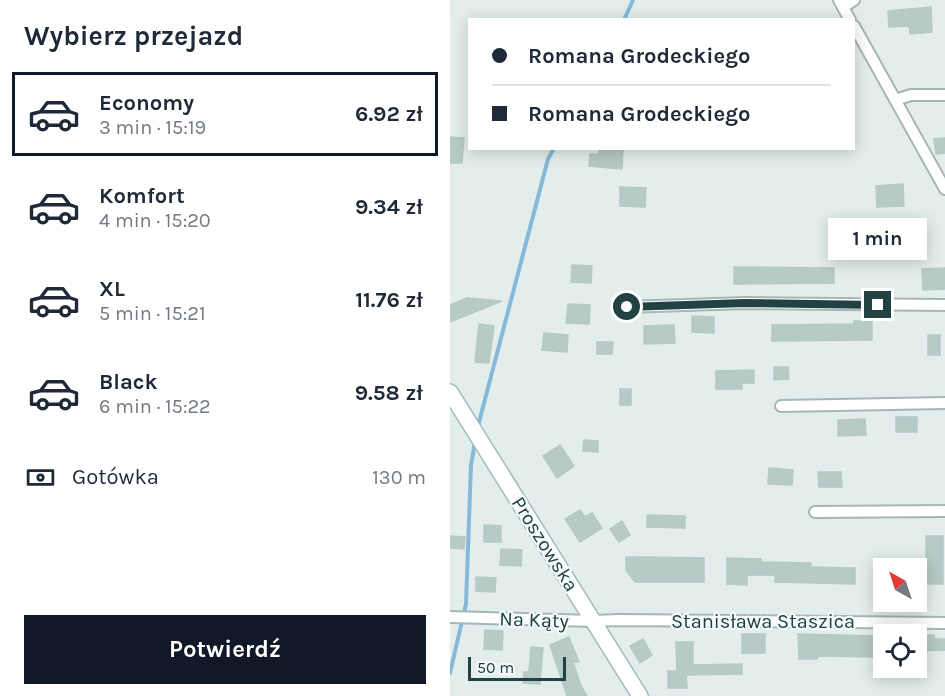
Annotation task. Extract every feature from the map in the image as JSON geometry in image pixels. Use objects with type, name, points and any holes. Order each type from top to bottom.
[{"type":"main road","name":"Proszowska","points":[[450,392],[640,696]]},
{"type":"street","points":[[849,18],[841,3],[854,0]]},
{"type":"street","points":[[855,28],[945,189]]},
{"type":"street","points":[[895,100],[911,95],[945,95]]},
{"type":"street","points":[[627,307],[745,303],[945,305]]},
{"type":"street","points":[[781,406],[945,404]]},
{"type":"street","points":[[815,512],[945,511]]},
{"type":"street","name":"Na Kąty","points":[[452,617],[618,620]]},
{"type":"street","name":"Stanisława Staszica","points":[[618,620],[945,623]]},
{"type":"building","points":[[931,7],[932,32],[910,34],[909,26],[889,27],[888,11]]},
{"type":"building","points":[[450,137],[464,138],[462,163],[450,163]]},
{"type":"building","points":[[945,138],[945,153],[936,154],[934,139]]},
{"type":"building","points":[[599,150],[623,150],[622,169],[589,166],[590,154],[599,154]]},
{"type":"building","points":[[903,184],[904,206],[877,207],[876,186]]},
{"type":"building","points":[[620,187],[646,188],[645,207],[620,206]]},
{"type":"building","points":[[572,265],[592,266],[591,283],[571,282]]},
{"type":"building","points":[[734,267],[834,268],[834,283],[734,284]]},
{"type":"building","points":[[945,268],[945,289],[923,290],[922,269]]},
{"type":"building","points":[[467,298],[502,301],[450,322],[450,305]]},
{"type":"building","points":[[568,304],[590,305],[589,324],[566,323]]},
{"type":"building","points":[[692,316],[714,317],[714,333],[692,332]]},
{"type":"building","points":[[854,321],[872,321],[872,340],[772,341],[772,325],[854,324]]},
{"type":"building","points":[[479,324],[494,326],[489,363],[475,362]]},
{"type":"building","points":[[674,325],[675,343],[644,344],[644,326]]},
{"type":"building","points":[[544,333],[568,335],[567,352],[542,350]]},
{"type":"building","points":[[928,335],[940,335],[940,355],[928,355]]},
{"type":"building","points":[[597,342],[613,342],[612,354],[597,354]]},
{"type":"building","points":[[774,367],[788,367],[789,379],[774,380]]},
{"type":"building","points":[[754,370],[754,383],[742,383],[742,389],[716,389],[716,371]]},
{"type":"building","points":[[620,389],[631,389],[631,405],[620,405]]},
{"type":"building","points":[[896,417],[917,417],[917,432],[896,432]]},
{"type":"building","points":[[865,419],[866,435],[838,436],[838,420]]},
{"type":"building","points":[[584,440],[598,441],[598,452],[583,451]]},
{"type":"building","points":[[560,445],[574,466],[557,478],[543,456]]},
{"type":"building","points":[[769,468],[793,470],[792,485],[768,484]]},
{"type":"building","points":[[818,472],[841,472],[842,487],[819,487]]},
{"type":"building","points":[[580,510],[585,517],[592,513],[602,528],[580,542],[565,519]]},
{"type":"building","points":[[647,515],[685,516],[685,528],[647,527]]},
{"type":"building","points":[[622,521],[630,535],[619,542],[610,529]]},
{"type":"building","points":[[484,525],[501,526],[501,542],[484,542]]},
{"type":"building","points":[[450,536],[465,537],[464,549],[450,548]]},
{"type":"building","points":[[926,536],[943,536],[943,584],[927,584]]},
{"type":"building","points":[[501,549],[522,550],[521,566],[500,565]]},
{"type":"building","points":[[626,557],[644,557],[646,560],[646,557],[704,558],[704,582],[635,582],[626,570]]},
{"type":"building","points":[[727,558],[761,559],[761,562],[811,563],[811,567],[855,568],[855,584],[775,582],[775,575],[747,575],[747,585],[727,584]]},
{"type":"building","points":[[476,577],[496,578],[495,592],[476,591]]},
{"type":"building","points":[[485,630],[503,631],[502,650],[484,649]]},
{"type":"building","points":[[742,634],[765,634],[765,653],[742,653]]},
{"type":"building","points":[[798,634],[873,636],[873,657],[817,656],[817,659],[799,659]]},
{"type":"building","points":[[927,635],[934,635],[934,639],[945,639],[945,650],[927,651]]},
{"type":"building","points":[[569,637],[579,662],[573,662],[587,696],[567,696],[550,645]]},
{"type":"building","points":[[643,639],[652,655],[640,663],[630,646]]},
{"type":"building","points":[[676,642],[693,642],[693,665],[742,664],[742,674],[686,675],[687,688],[668,688],[668,671],[677,671]]},
{"type":"building","points":[[531,647],[543,648],[540,684],[523,683],[524,672],[529,672]]},
{"type":"waterway","points":[[625,18],[633,0]]},
{"type":"waterway","points":[[478,426],[548,159],[553,150]]},
{"type":"waterway","points":[[450,673],[466,604],[471,465],[475,442]]},
{"type":"route","points":[[627,307],[745,303],[878,305]]}]
